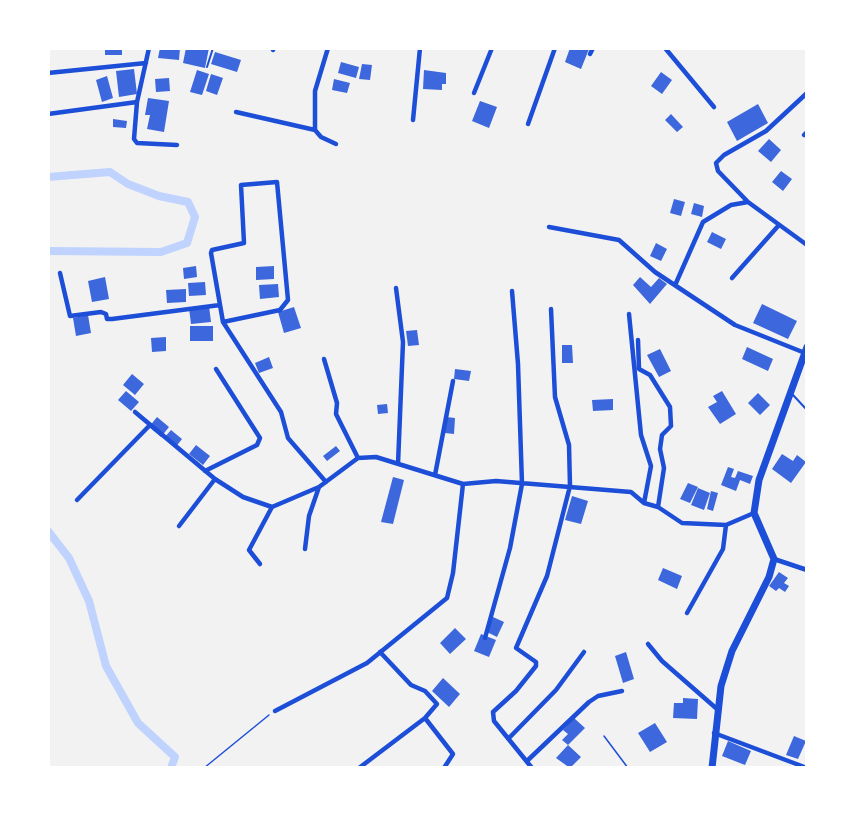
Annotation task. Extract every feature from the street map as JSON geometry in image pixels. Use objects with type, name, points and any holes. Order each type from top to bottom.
[{"type":"main road","points":[[712,768],[717,709],[732,651],[769,577],[774,559],[754,513],[759,480],[789,391],[806,350]]},
{"type":"street","points":[[149,48],[137,102],[134,139],[137,143],[177,145]]},
{"type":"street","points":[[315,130],[315,91],[328,48]]},
{"type":"street","points":[[412,120],[420,48]]},
{"type":"street","points":[[474,93],[492,48]]},
{"type":"street","points":[[528,124],[555,48]]},
{"type":"street","points":[[665,48],[714,107]]},
{"type":"street","points":[[48,73],[146,63]]},
{"type":"street","points":[[807,93],[766,131],[724,155],[716,163],[718,171],[748,202],[807,245]]},
{"type":"street","points":[[48,114],[137,102]]},
{"type":"street","points":[[236,112],[315,130],[321,137],[336,144]]},
{"type":"street","points":[[223,322],[280,310],[288,300],[278,182],[241,184],[244,243],[212,250],[211,253],[223,322],[281,412],[288,438],[326,482]]},
{"type":"street","points":[[676,283],[704,222],[731,205],[748,202]]},
{"type":"street","points":[[732,278],[778,225]]},
{"type":"street","points":[[549,227],[619,240],[655,272],[676,283],[735,325],[806,350]]},
{"type":"street","points":[[60,273],[70,316],[101,312],[112,320],[220,305]]},
{"type":"street","points":[[396,288],[404,342],[398,464]]},
{"type":"street","points":[[485,638],[510,548],[522,484],[518,364],[512,291]]},
{"type":"street","points":[[532,768],[510,737],[494,721],[493,712],[516,692],[536,666],[536,662],[516,648],[547,576],[570,486],[569,445],[555,397],[551,309]]},
{"type":"street","points":[[629,314],[641,435],[651,466],[644,503]]},
{"type":"street","points":[[638,340],[639,369],[650,375],[670,406],[670,426],[662,435],[660,449],[663,468],[658,507]]},
{"type":"street","points":[[324,359],[338,403],[336,414],[358,458]]},
{"type":"street","points":[[205,471],[257,445],[260,438],[216,369]]},
{"type":"street","points":[[435,475],[453,381]]},
{"type":"street","points":[[135,412],[215,479],[243,497],[272,507]]},
{"type":"street","points":[[77,500],[150,425]]},
{"type":"street","points":[[260,564],[249,550],[272,507],[319,487],[358,458],[376,457],[463,484],[496,481],[631,492],[644,503],[658,507],[682,523],[726,525],[754,513]]},
{"type":"street","points":[[178,526],[215,479]]},
{"type":"street","points":[[275,711],[367,663],[447,598],[453,573],[463,484]]},
{"type":"street","points":[[304,549],[309,516],[319,487]]},
{"type":"street","points":[[687,613],[723,549],[726,525]]},
{"type":"street","points":[[774,559],[807,570]]},
{"type":"street","points":[[648,644],[662,661],[717,709]]},
{"type":"street","points":[[359,768],[425,718],[437,704],[424,691],[411,685],[380,652]]},
{"type":"street","points":[[510,737],[556,690],[584,652]]},
{"type":"street","points":[[528,760],[589,702],[598,696],[622,691]]},
{"type":"street","points":[[425,718],[453,754],[444,768]]},
{"type":"street","points":[[714,734],[807,768]]},
{"type":"street","points":[[790,768],[794,763]]},
{"type":"lane","points":[[207,67],[213,48]]},
{"type":"lane","points":[[789,391],[807,410]]},
{"type":"path","points":[[204,768],[275,711]]},
{"type":"path","points":[[604,736],[628,768]]},
{"type":"building","points":[[105,48],[122,48],[122,55],[105,55]]},
{"type":"building","points":[[160,48],[180,48],[179,60],[158,58]]},
{"type":"building","points":[[186,48],[209,48],[205,68],[183,63]]},
{"type":"building","points":[[570,48],[589,49],[581,69],[565,62]]},
{"type":"building","points":[[215,52],[241,60],[237,72],[211,64]]},
{"type":"building","points":[[341,62],[359,67],[356,78],[338,73]]},
{"type":"building","points":[[362,64],[372,65],[370,80],[359,79]]},
{"type":"building","points":[[134,69],[137,94],[119,97],[116,71]]},
{"type":"building","points":[[197,70],[209,74],[202,95],[190,92]]},
{"type":"building","points":[[424,70],[446,73],[446,84],[442,84],[442,90],[423,89]]},
{"type":"building","points":[[661,72],[672,80],[662,94],[651,86]]},
{"type":"building","points":[[211,74],[223,78],[217,95],[206,91]]},
{"type":"building","points":[[107,76],[113,98],[102,102],[96,80]]},
{"type":"building","points":[[169,78],[170,91],[156,92],[155,79]]},
{"type":"building","points":[[334,79],[350,83],[347,93],[332,90]]},
{"type":"building","points":[[148,98],[169,101],[164,132],[147,129],[150,115],[145,115]]},
{"type":"building","points":[[480,101],[497,107],[489,128],[472,121]]},
{"type":"building","points":[[758,104],[768,123],[737,141],[727,122]]},
{"type":"building","points":[[671,114],[683,127],[677,132],[665,120]]},
{"type":"building","points":[[113,119],[127,121],[126,128],[113,127]]},
{"type":"building","points":[[769,139],[781,150],[771,162],[758,151]]},
{"type":"building","points":[[781,171],[792,179],[783,191],[772,182]]},
{"type":"building","points":[[674,199],[685,202],[681,216],[670,213]]},
{"type":"building","points":[[694,203],[704,206],[702,217],[691,214]]},
{"type":"building","points":[[712,232],[726,239],[721,249],[707,242]]},
{"type":"building","points":[[656,243],[667,249],[661,261],[650,256]]},
{"type":"building","points":[[196,266],[197,277],[184,279],[183,268]]},
{"type":"building","points":[[274,266],[274,279],[256,280],[256,267]]},
{"type":"building","points":[[105,277],[109,299],[92,302],[88,281]]},
{"type":"building","points":[[640,277],[651,287],[659,278],[667,284],[650,304],[633,285]]},
{"type":"building","points":[[205,282],[206,295],[189,296],[188,283]]},
{"type":"building","points":[[278,284],[279,297],[260,299],[259,285]]},
{"type":"building","points":[[186,289],[186,302],[167,303],[166,290]]},
{"type":"building","points":[[762,304],[797,321],[788,339],[753,323]]},
{"type":"building","points":[[209,306],[211,322],[191,324],[189,308]]},
{"type":"building","points":[[294,307],[301,328],[284,333],[278,312]]},
{"type":"building","points":[[88,315],[91,333],[76,336],[73,318]]},
{"type":"building","points":[[190,326],[213,326],[213,341],[190,341]]},
{"type":"building","points":[[417,330],[419,345],[408,346],[406,331]]},
{"type":"building","points":[[166,337],[166,351],[152,352],[151,338]]},
{"type":"building","points":[[562,345],[572,345],[573,363],[562,363]]},
{"type":"building","points":[[747,347],[773,359],[768,371],[742,359]]},
{"type":"building","points":[[660,349],[671,371],[659,377],[647,355]]},
{"type":"building","points":[[269,357],[273,368],[259,373],[255,363]]},
{"type":"building","points":[[455,369],[471,371],[469,381],[454,379]]},
{"type":"building","points":[[132,374],[144,384],[135,395],[123,385]]},
{"type":"building","points":[[126,391],[139,402],[131,411],[118,400]]},
{"type":"building","points":[[722,391],[736,414],[720,424],[708,407],[717,402],[713,396]]},
{"type":"building","points":[[758,393],[770,405],[760,415],[748,403]]},
{"type":"building","points":[[613,399],[613,410],[593,411],[592,400]]},
{"type":"building","points":[[387,404],[388,413],[378,414],[377,405]]},
{"type":"building","points":[[157,417],[169,427],[161,437],[149,427]]},
{"type":"building","points":[[446,417],[455,418],[454,434],[445,433]]},
{"type":"building","points":[[171,430],[182,439],[175,448],[164,438]]},
{"type":"building","points":[[196,445],[210,456],[203,465],[189,454]]},
{"type":"building","points":[[336,446],[340,451],[327,461],[323,456]]},
{"type":"building","points":[[782,454],[793,461],[797,455],[806,462],[791,483],[772,469]]},
{"type":"building","points":[[728,467],[734,469],[731,477],[735,478],[738,471],[753,476],[750,484],[740,480],[736,491],[721,485]]},
{"type":"building","points":[[393,477],[404,480],[393,524],[381,522]]},
{"type":"building","points":[[688,483],[698,487],[690,503],[680,499]]},
{"type":"building","points":[[698,488],[710,493],[704,510],[691,505]]},
{"type":"building","points":[[711,491],[718,493],[713,511],[707,509]]},
{"type":"building","points":[[572,496],[588,501],[581,524],[565,520]]},
{"type":"building","points":[[663,568],[682,576],[677,589],[658,580]]},
{"type":"building","points":[[779,572],[788,578],[784,583],[789,586],[785,592],[779,588],[776,591],[769,586]]},
{"type":"building","points":[[493,617],[504,622],[497,637],[485,631]]},
{"type":"building","points":[[455,628],[466,639],[450,654],[440,643]]},
{"type":"building","points":[[481,634],[496,640],[489,657],[474,651]]},
{"type":"building","points":[[626,652],[634,679],[623,683],[615,656]]},
{"type":"building","points":[[443,678],[460,694],[449,707],[432,691]]},
{"type":"building","points":[[683,698],[698,699],[697,719],[673,718],[674,703],[683,703]]},
{"type":"building","points":[[574,718],[585,728],[568,745],[562,740],[568,734],[563,730]]},
{"type":"building","points":[[655,723],[667,742],[650,752],[638,733]]},
{"type":"building","points":[[794,736],[806,741],[798,759],[786,755]]},
{"type":"building","points":[[728,741],[751,751],[745,765],[722,756]]},
{"type":"building","points":[[568,745],[581,757],[570,768],[556,758]]},
{"type":"waterway","points":[[48,177],[110,172],[128,184],[159,196],[188,202],[195,217],[187,243],[161,252],[48,251]]},
{"type":"waterway","points":[[48,531],[69,558],[89,601],[106,666],[138,723],[175,757],[171,768]]}]
